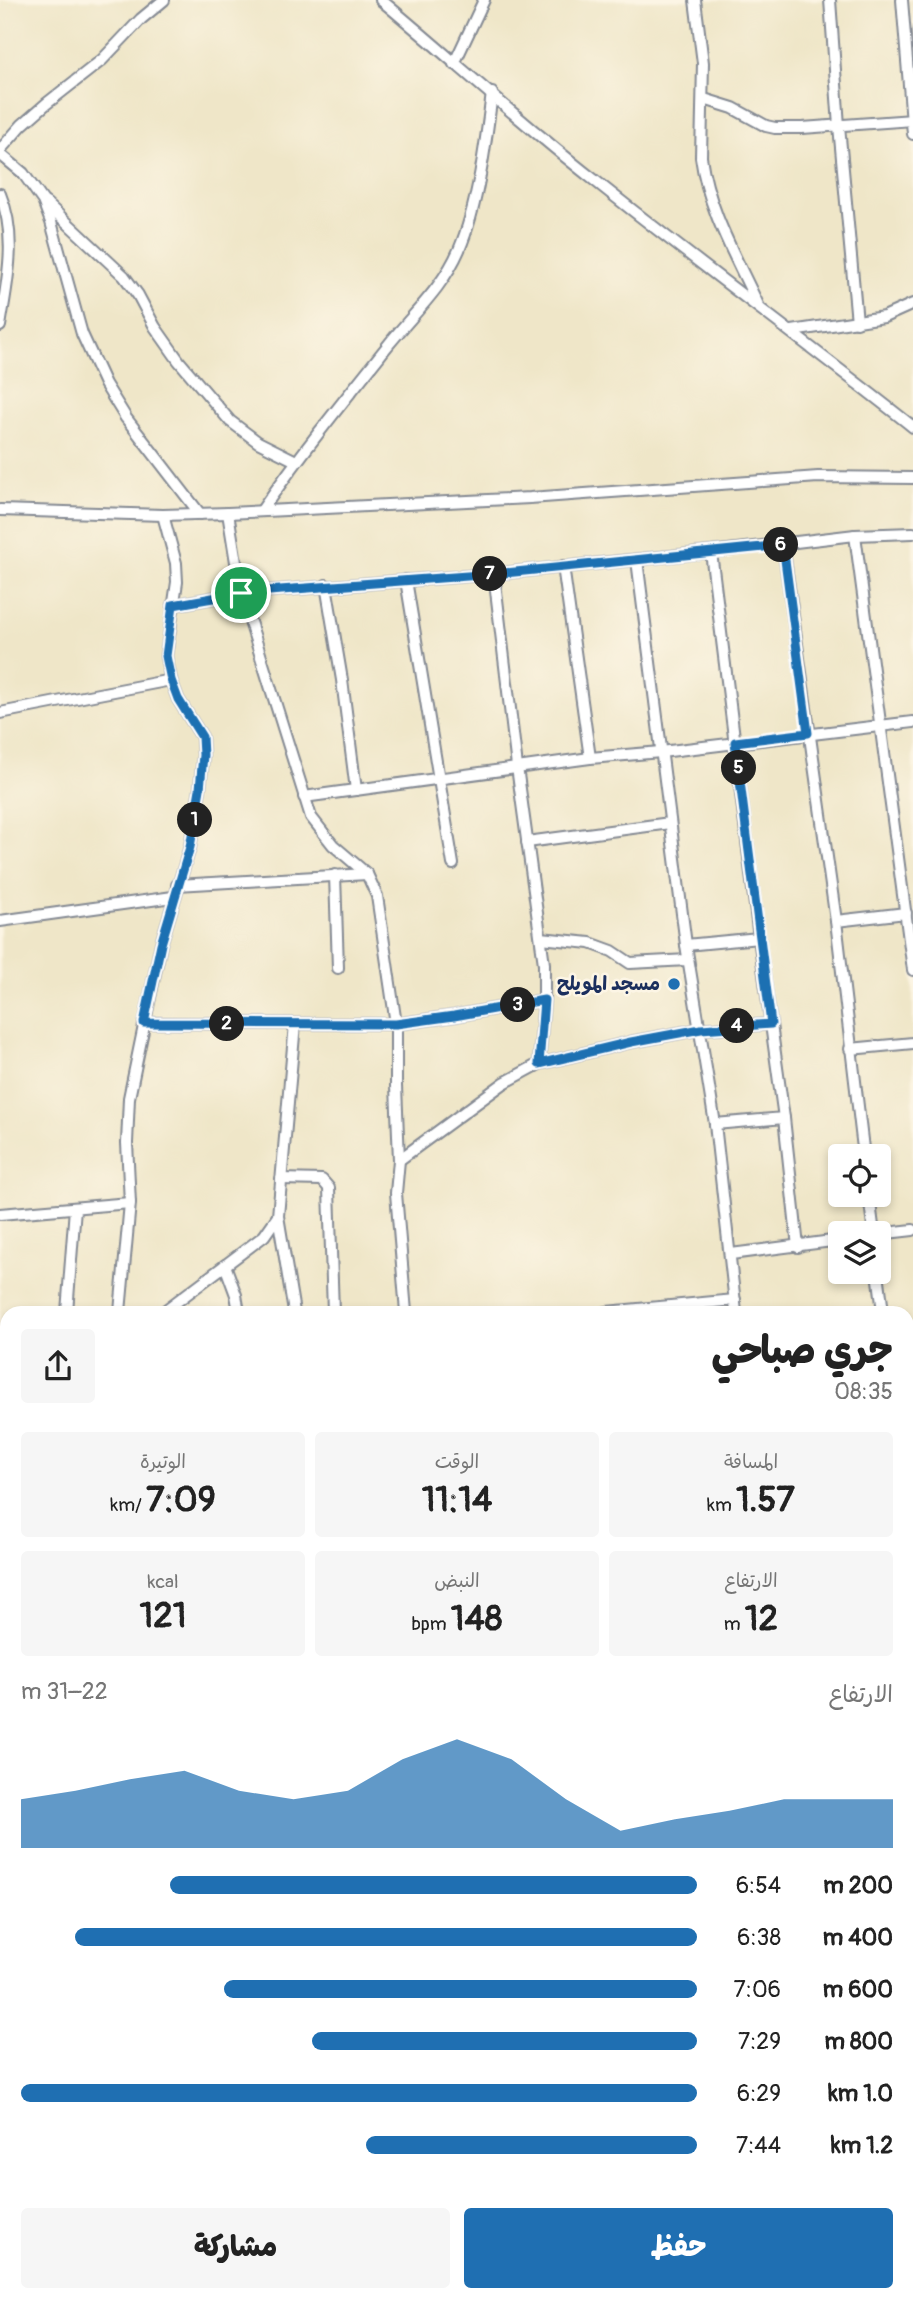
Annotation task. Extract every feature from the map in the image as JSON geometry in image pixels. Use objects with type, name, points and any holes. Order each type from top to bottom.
[{"type":"street","points":[[164,0],[141,19],[102,60],[22,125],[0,152],[23,173],[43,201],[124,276],[172,352],[230,421],[258,442],[296,461]]},
{"type":"street","points":[[381,0],[582,171],[913,427]]},
{"type":"street","points":[[454,64],[484,0]]},
{"type":"street","points":[[695,0],[703,64],[701,158],[707,188],[760,309]]},
{"type":"street","points":[[830,0],[857,322]]},
{"type":"street","points":[[902,0],[913,134]]},
{"type":"street","points":[[262,510],[296,461],[391,342],[434,293],[452,264],[467,227],[483,153],[492,93]]},
{"type":"street","points":[[704,99],[733,108],[766,126],[802,128],[912,120]]},
{"type":"street","points":[[0,194],[6,207],[10,248],[0,326]]},
{"type":"street","points":[[43,201],[82,334],[100,374],[126,418],[200,514]]},
{"type":"street","points":[[792,331],[884,317],[913,304]]},
{"type":"street","points":[[0,510],[200,514],[530,498],[818,477],[913,478]]},
{"type":"street","points":[[228,513],[241,593],[311,817],[322,833],[367,874],[377,896],[396,1024],[399,1160],[396,1193],[405,1306]]},
{"type":"street","points":[[121,1306],[130,1203],[127,1143],[129,1098],[173,897],[190,847],[203,755],[202,737],[178,699],[166,656],[177,582],[176,563],[163,515]]},
{"type":"street","points":[[173,605],[241,593],[494,574],[783,545],[855,535],[913,533]]},
{"type":"street","points":[[855,535],[880,726],[908,883],[906,913],[913,970]]},
{"type":"street","points":[[783,545],[836,921],[862,1144]]},
{"type":"street","points":[[711,552],[784,1118],[798,1247]]},
{"type":"street","points":[[637,560],[686,946],[715,1124],[736,1306]]},
{"type":"street","points":[[563,566],[590,758]]},
{"type":"street","points":[[494,574],[544,964],[539,1064]]},
{"type":"street","points":[[406,580],[453,864]]},
{"type":"street","points":[[326,585],[356,790]]},
{"type":"street","points":[[0,713],[171,680]]},
{"type":"street","points":[[304,797],[590,758],[913,722]]},
{"type":"street","points":[[527,842],[670,824]]},
{"type":"street","points":[[177,885],[367,874]]},
{"type":"street","points":[[335,876],[338,968]]},
{"type":"street","points":[[0,921],[173,897]]},
{"type":"street","points":[[836,921],[906,913]]},
{"type":"street","points":[[686,946],[759,937]]},
{"type":"street","points":[[541,938],[590,943],[612,951],[630,963],[688,960]]},
{"type":"street","points":[[144,1023],[396,1024],[544,1000]]},
{"type":"street","points":[[293,1306],[278,1216],[295,1024]]},
{"type":"street","points":[[399,1160],[504,1083],[539,1064],[701,1029],[771,1024]]},
{"type":"street","points":[[850,1049],[913,1043]]},
{"type":"street","points":[[715,1124],[784,1118]]},
{"type":"street","points":[[281,1179],[322,1180],[329,1188],[333,1306]]},
{"type":"street","points":[[0,1214],[130,1203]]},
{"type":"street","points":[[67,1306],[75,1208]]},
{"type":"street","points":[[171,1306],[264,1236],[278,1216]]},
{"type":"street","points":[[891,1232],[913,1230]]},
{"type":"street","points":[[731,1254],[828,1242]]},
{"type":"street","points":[[225,1265],[238,1306]]},
{"type":"street","points":[[880,1284],[882,1306]]},
{"type":"street","points":[[670,1306],[735,1300]]},
{"type":"place","name":"مسجد المويلح","points":[[674,984]]},
{"type":"route","points":[[783,545],[808,733],[735,742],[771,1024],[701,1029],[539,1064],[544,1000],[396,1024],[144,1023],[173,897],[190,847],[203,755],[202,737],[178,699],[166,656],[173,605],[241,593],[494,574],[783,545]]}]
